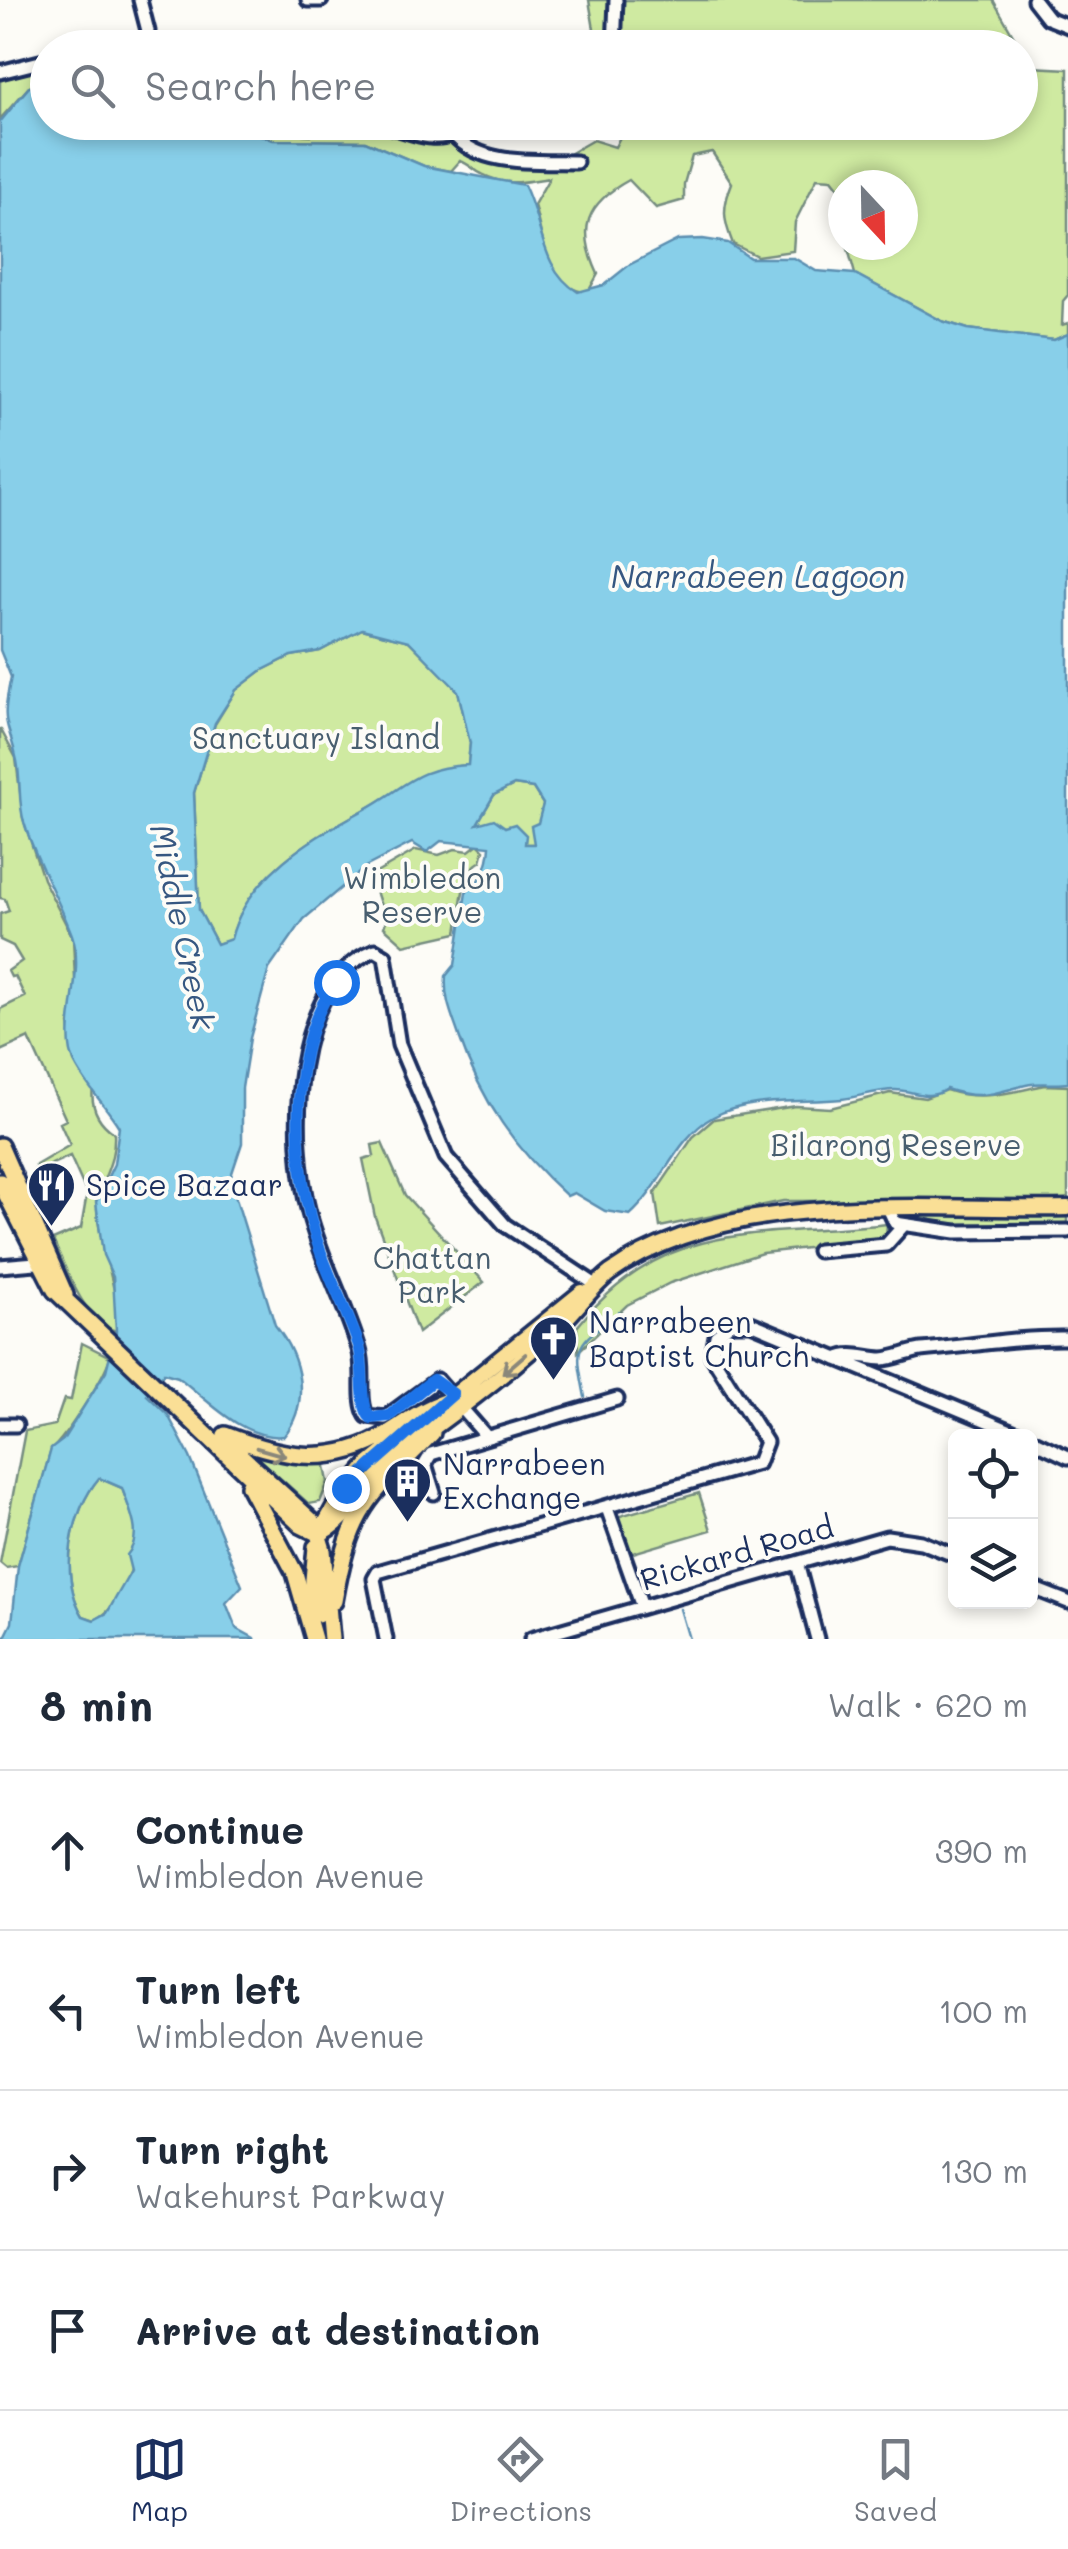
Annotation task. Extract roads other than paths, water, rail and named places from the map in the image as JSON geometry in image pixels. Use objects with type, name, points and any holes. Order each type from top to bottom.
[{"type":"highway","points":[[0,1146],[55,1290],[65,1295],[186,1412],[236,1466],[305,1528],[319,1534]]},
{"type":"highway","points":[[0,1182],[45,1263]]},
{"type":"highway","points":[[212,1430],[289,1457],[326,1457],[374,1441],[448,1398]]},
{"type":"highway","points":[[186,1412],[306,1513],[319,1534],[330,1630]]},
{"type":"highway","points":[[330,1630],[341,1558],[357,1514],[376,1488],[432,1433]]},
{"type":"highway","points":[[236,1466],[282,1544],[317,1639]]},
{"type":"highway","points":[[317,1639],[313,1580],[319,1534]]},
{"type":"main road","points":[[319,1534],[353,1480],[448,1398],[596,1285],[660,1246],[716,1226],[798,1212],[1068,1208]]},
{"type":"main road","points":[[319,1534],[334,1526],[384,1467],[464,1408],[558,1317]]},
{"type":"street","points":[[140,0],[148,30]]},
{"type":"street","points":[[308,0],[321,0]]},
{"type":"street","points":[[615,30],[616,0]]},
{"type":"street","points":[[1034,0],[1048,18],[1068,26]]},
{"type":"street","points":[[0,72],[30,64]]},
{"type":"street","points":[[460,140],[496,157],[576,162]]},
{"type":"street","points":[[486,1436],[464,1408],[448,1398],[433,1380],[385,1418],[367,1416],[360,1350],[307,1207],[300,1154],[306,1038],[322,1002],[358,960],[375,950],[385,956],[399,1044],[446,1158],[505,1224],[596,1285]]},
{"type":"street","points":[[889,1210],[892,1220],[903,1226],[956,1232],[1068,1232]]},
{"type":"street","points":[[818,1251],[886,1245],[903,1226]]},
{"type":"street","points":[[0,1266],[45,1263]]},
{"type":"street","points":[[386,1639],[374,1576],[749,1466],[764,1457],[762,1434],[712,1356],[721,1328],[740,1321],[751,1322],[1005,1429]]},
{"type":"street","points":[[837,1359],[846,1354],[880,1359],[918,1350],[956,1350],[1022,1337],[1068,1338]]},
{"type":"street","points":[[434,1493],[425,1458],[486,1436],[617,1399]]},
{"type":"street","points":[[0,1425],[16,1425]]},
{"type":"street","points":[[1038,1443],[1068,1457]]},
{"type":"street","points":[[607,1508],[642,1607]]},
{"type":"street","name":"Rickard Road","points":[[532,1639],[887,1537],[922,1542],[948,1553]]},
{"type":"street","points":[[796,1563],[818,1639]]},
{"type":"street","points":[[1038,1590],[1068,1602]]},
{"type":"water","name":"Narrabeen Lagoon","points":[[30,87],[30,140],[365,141],[424,166],[524,185],[549,258],[556,271],[578,292],[604,285],[629,265],[678,240],[703,239],[728,243],[750,258],[794,258],[816,271],[855,274],[942,321],[968,329],[1054,340],[1068,334],[1068,1083],[1031,1084],[969,1095],[946,1089],[927,1095],[888,1090],[842,1099],[743,1106],[713,1117],[688,1137],[630,1215],[605,1211],[574,1193],[567,1196],[516,1142],[478,1082],[451,1014],[446,976],[455,965],[466,892],[484,872],[490,846],[441,841],[427,852],[412,843],[367,866],[304,919],[269,969],[250,1038],[242,1088],[242,1143],[230,1179],[275,1325],[296,1366],[298,1409],[284,1436],[269,1436],[227,1417],[178,1377],[164,1373],[147,1395],[168,1415],[190,1457],[242,1586],[226,1603],[236,1628],[256,1639],[4,1639],[12,1623],[18,1566],[51,1449],[63,1440],[106,1371],[116,1331],[113,1277],[103,1255],[96,1202],[114,1164],[119,1127],[75,1064],[71,1050],[76,967],[72,935],[22,815],[17,761],[6,715],[11,677],[0,650],[0,122]],"holes":[[[362,629],[409,641],[458,691],[470,743],[468,765],[423,774],[303,847],[251,896],[231,939],[217,944],[199,910],[194,793],[215,723],[236,690],[261,671],[291,656],[320,651]],[[514,785],[533,788],[543,804],[538,823],[531,826],[534,844],[525,844],[526,835],[515,824],[505,827],[494,819],[477,824],[494,795]],[[99,1478],[122,1488],[135,1531],[127,1555],[131,1571],[107,1613],[94,1620],[83,1616],[76,1600],[70,1564],[81,1508]]]},
{"type":"waterway","points":[[585,1397],[579,1365],[581,1347],[619,1312]]},
{"type":"waterway","points":[[680,1609],[689,1639]]},
{"type":"place","name":"Spice Bazaar","points":[[51,1228]]},
{"type":"place","name":"Narrabeen Baptist Church","points":[[554,1382]]},
{"type":"place","name":"Narrabeen Exchange","points":[[408,1524]]},
{"type":"park label","name":"Sanctuary Island","points":[[316,739]]},
{"type":"park label","name":"Wimbledon Reserve","points":[[422,896]]},
{"type":"park label","name":"Bilarong Reserve","points":[[896,1146]]},
{"type":"park label","name":"Chattan Park","points":[[432,1276]]},
{"type":"water label","name":"Middle Creek","points":[[182,927]]}]
